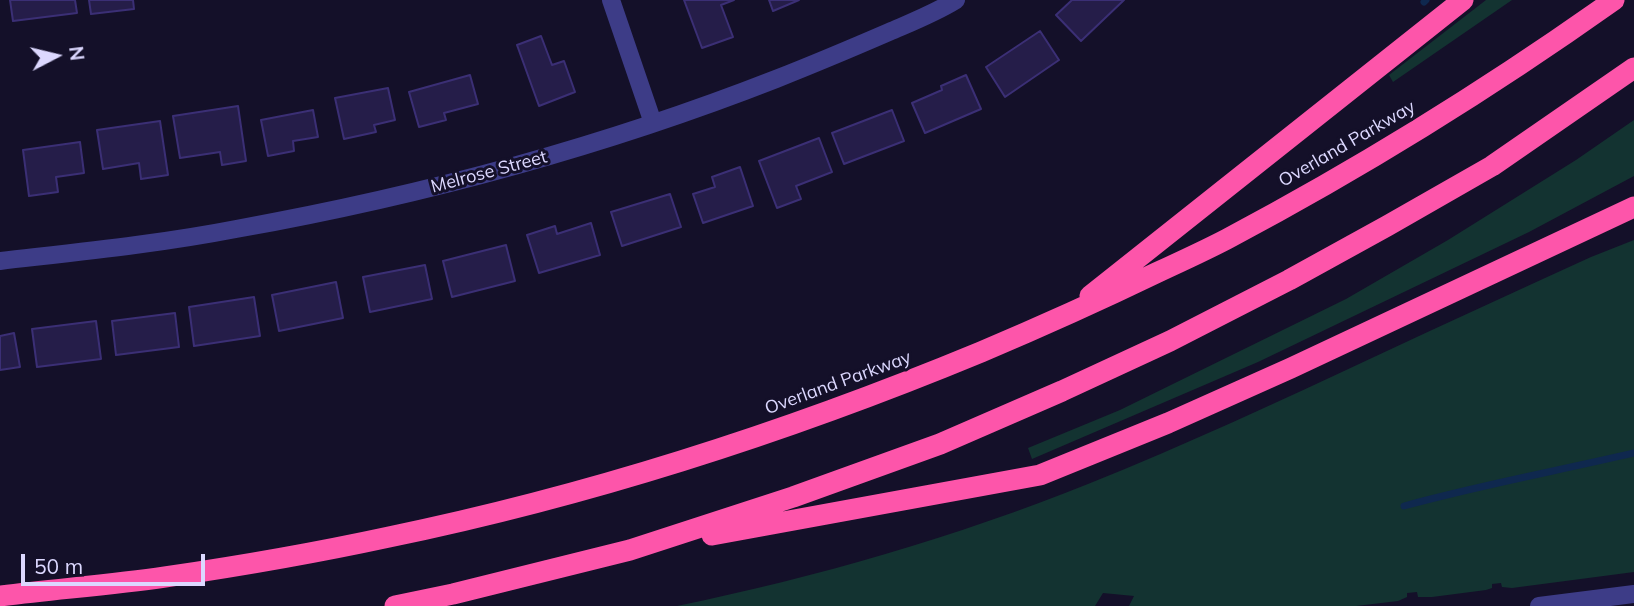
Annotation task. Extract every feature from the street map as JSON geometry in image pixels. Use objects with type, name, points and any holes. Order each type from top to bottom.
[{"type":"highway","points":[[1061,319],[1463,0]]},
{"type":"highway","name":"Overland Parkway","points":[[0,596],[161,578],[278,559],[493,513],[620,480],[764,434],[901,385],[1061,319],[1225,240],[1391,147],[1614,0]]},
{"type":"highway","points":[[630,550],[793,498],[940,444],[1170,341],[1289,280],[1492,166],[1634,68]]},
{"type":"highway","points":[[396,606],[630,550],[1040,475],[1168,423],[1266,379],[1634,207]]},
{"type":"street","points":[[611,0],[653,123]]},
{"type":"street","name":"Melrose Street","points":[[0,261],[234,230],[358,205],[498,171],[728,97],[847,50],[938,11],[956,0]]},
{"type":"street","points":[[1539,606],[1634,594]]},
{"type":"green space","points":[[1486,0],[1512,0],[1393,82],[1389,75]]},
{"type":"green space","points":[[1634,120],[1634,176],[1529,232],[1258,362],[1032,459],[1028,448],[1120,410],[1346,299],[1448,240],[1576,160]]},
{"type":"green space","points":[[1634,240],[1634,572],[1512,588],[1502,587],[1501,583],[1492,584],[1492,588],[1486,590],[1432,597],[1418,597],[1417,592],[1407,593],[1407,597],[1398,601],[1356,606],[1129,606],[1134,596],[1103,593],[1095,606],[677,606],[834,569],[937,538],[1038,503],[1196,438],[1591,257]]},
{"type":"building","points":[[10,0],[75,0],[77,13],[13,21]]},
{"type":"building","points":[[89,0],[133,0],[134,9],[91,14]]},
{"type":"building","points":[[684,0],[734,0],[721,5],[733,37],[702,48]]},
{"type":"building","points":[[769,0],[799,0],[773,11]]},
{"type":"building","points":[[1072,0],[1124,0],[1081,41],[1056,15]]},
{"type":"building","points":[[1040,31],[1059,60],[1005,97],[986,67]]},
{"type":"building","points":[[541,36],[552,65],[564,61],[575,92],[539,106],[517,45]]},
{"type":"building","points":[[470,75],[478,104],[444,113],[446,120],[419,127],[409,92]]},
{"type":"building","points":[[966,75],[981,109],[925,133],[912,103],[942,90],[941,86]]},
{"type":"building","points":[[388,88],[395,120],[374,125],[376,132],[344,139],[335,98]]},
{"type":"building","points":[[238,106],[246,161],[222,165],[220,152],[180,158],[173,116]]},
{"type":"building","points":[[313,110],[318,137],[293,141],[294,151],[268,156],[261,120]]},
{"type":"building","points":[[892,110],[904,141],[844,164],[832,133]]},
{"type":"building","points":[[160,121],[168,175],[141,179],[139,163],[103,169],[97,130]]},
{"type":"building","points":[[819,138],[832,172],[796,186],[801,199],[777,208],[759,161]]},
{"type":"building","points":[[80,142],[84,173],[56,177],[58,192],[29,196],[23,150]]},
{"type":"building","points":[[740,167],[753,206],[703,223],[693,194],[715,187],[712,177]]},
{"type":"building","points":[[670,194],[681,227],[622,246],[611,212]]},
{"type":"building","points":[[591,223],[600,255],[539,273],[527,235],[555,226],[557,234]]},
{"type":"building","points":[[506,245],[515,281],[452,297],[443,261]]},
{"type":"building","points":[[425,265],[432,299],[370,312],[363,277]]},
{"type":"building","points":[[336,282],[343,318],[279,331],[272,295]]},
{"type":"building","points":[[254,297],[260,336],[194,346],[189,307]]},
{"type":"building","points":[[175,313],[179,347],[116,355],[112,321]]},
{"type":"building","points":[[96,321],[101,359],[37,367],[32,329]]},
{"type":"building","points":[[14,333],[20,367],[0,370],[0,336]]},
{"type":"waterway","points":[[1404,506],[1634,453]]}]
